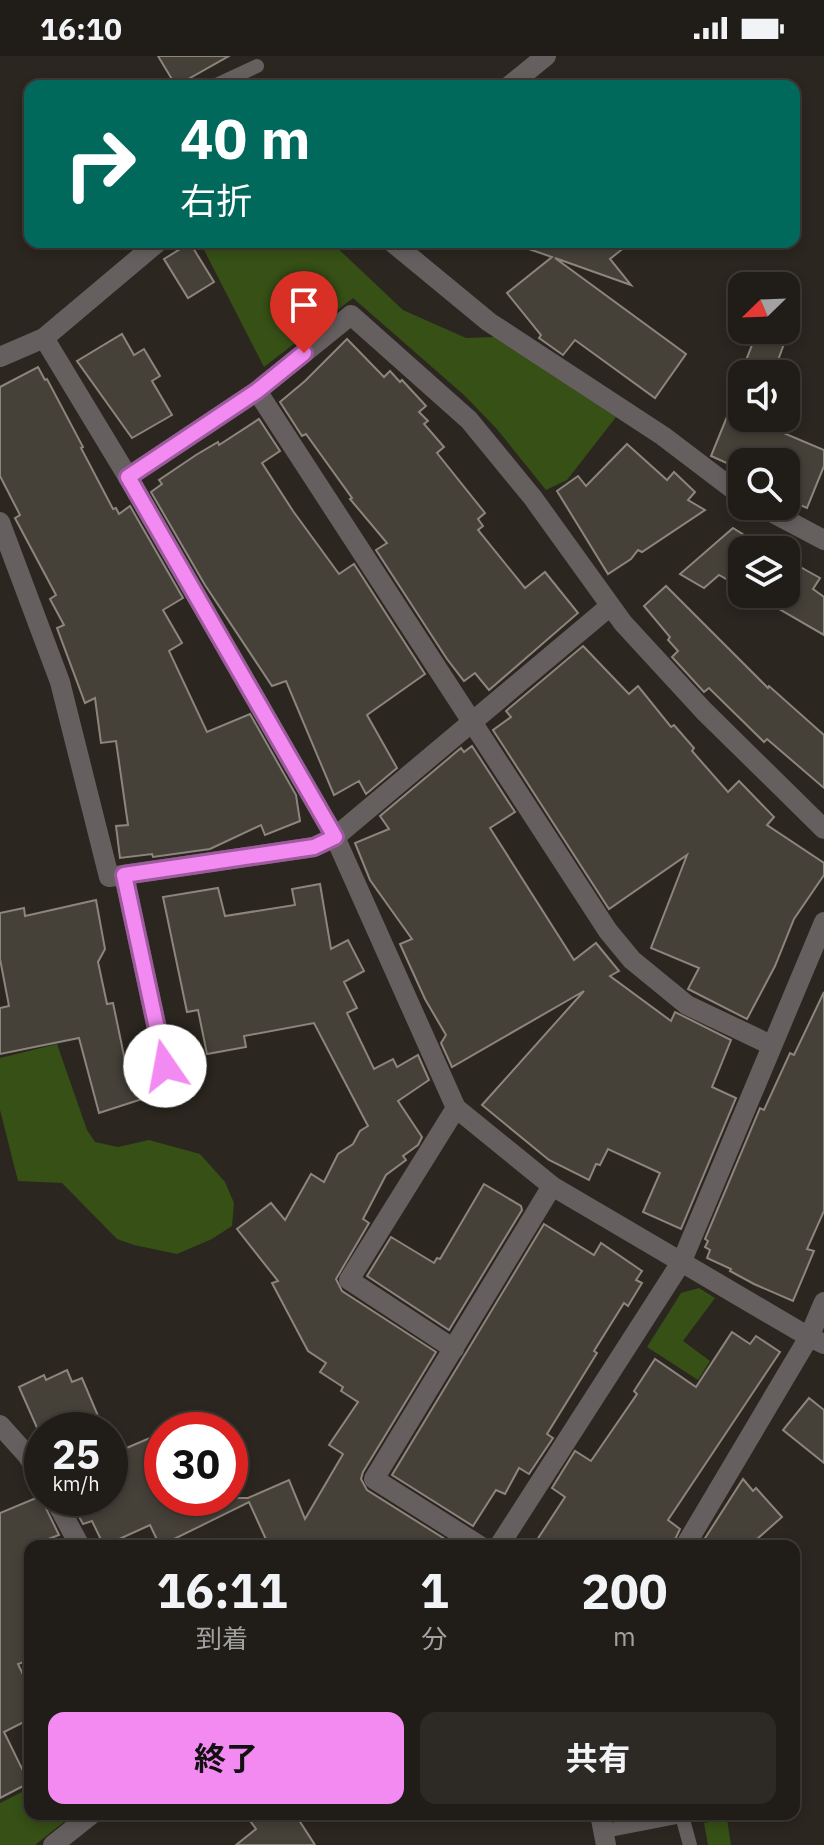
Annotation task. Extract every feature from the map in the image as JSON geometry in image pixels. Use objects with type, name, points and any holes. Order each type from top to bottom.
[{"type":"street","points":[[516,80],[546,56]]},
{"type":"street","points":[[0,357],[44,338],[151,248]]},
{"type":"street","points":[[399,248],[489,322],[663,436],[728,485]]},
{"type":"street","points":[[128,477],[257,391],[351,315],[479,431],[533,498],[609,607],[704,711],[824,829]]},
{"type":"street","points":[[44,338],[128,477],[335,837],[456,1108],[552,1186],[816,1341]]},
{"type":"street","points":[[257,391],[589,903],[632,960],[687,1005],[771,1045]]},
{"type":"street","points":[[786,520],[824,540]]},
{"type":"street","points":[[0,522],[60,682],[109,877],[314,847],[335,837],[609,607]]},
{"type":"street","points":[[124,875],[165,1066]]},
{"type":"street","points":[[503,1540],[682,1261],[824,922]]},
{"type":"street","points":[[454,1349],[349,1280],[456,1108]]},
{"type":"street","points":[[471,1540],[374,1479],[552,1186]]},
{"type":"street","points":[[689,1540],[816,1341],[824,1302]]},
{"type":"street","points":[[0,1425],[24,1452]]},
{"type":"street","points":[[64,1516],[77,1540]]},
{"type":"street","points":[[53,1845],[84,1820]]},
{"type":"lane","points":[[227,80],[257,66]]},
{"type":"lane","points":[[604,1830],[660,1820]]},
{"type":"lane","points":[[683,1820],[690,1845]]},
{"type":"green space","points":[[203,248],[337,248],[403,310],[466,338],[494,337],[616,417],[567,480],[546,490],[496,428],[464,395],[353,298],[264,367]]},
{"type":"green space","points":[[57,1044],[87,1130],[95,1142],[118,1147],[149,1140],[200,1154],[225,1182],[234,1203],[232,1226],[212,1239],[177,1254],[134,1245],[117,1239],[62,1183],[18,1181],[0,1110],[0,1058]]},
{"type":"green space","points":[[699,1288],[715,1298],[683,1341],[710,1361],[698,1380],[647,1347],[681,1293]]},
{"type":"green space","points":[[24,1791],[24,1820],[66,1820],[35,1845],[0,1845],[0,1803]]},
{"type":"green space","points":[[727,1820],[731,1845],[708,1845],[704,1823]]},
{"type":"building","points":[[158,56],[229,56],[187,80],[172,80]]},
{"type":"building","points":[[182,248],[193,248],[214,282],[188,298],[164,259]]},
{"type":"building","points":[[526,248],[624,248],[610,259],[631,285],[555,258],[686,354],[655,398],[575,340],[563,355],[539,338],[541,335],[507,293],[552,257]]},
{"type":"building","points":[[122,334],[134,355],[144,349],[160,376],[152,381],[172,415],[132,438],[77,361]]},
{"type":"building","points":[[347,339],[384,377],[390,371],[426,406],[419,412],[428,421],[424,424],[444,447],[437,453],[485,513],[478,519],[483,526],[478,530],[525,588],[545,572],[578,613],[489,690],[475,673],[464,681],[447,659],[376,550],[387,543],[350,499],[306,434],[302,436],[280,402]]},
{"type":"building","points":[[752,344],[784,344],[778,360],[746,360]]},
{"type":"building","points":[[38,367],[83,447],[113,509],[116,508],[119,514],[130,506],[183,598],[163,610],[182,643],[169,651],[207,732],[250,714],[296,795],[300,821],[265,835],[261,825],[210,849],[120,858],[116,826],[128,825],[116,741],[101,743],[95,698],[85,703],[57,628],[64,625],[50,599],[56,595],[15,518],[20,515],[0,476],[0,387]]},
{"type":"building","points":[[728,414],[728,432],[781,432],[824,450],[824,466],[807,508],[800,505],[800,448],[728,448],[728,464],[711,456]]},
{"type":"building","points":[[259,419],[280,451],[262,463],[293,511],[339,574],[354,564],[425,674],[367,715],[397,768],[366,794],[359,781],[334,795],[286,681],[272,686],[205,585],[151,492],[162,484],[159,480]]},
{"type":"building","points":[[627,444],[667,480],[674,472],[695,492],[688,500],[705,510],[642,552],[638,550],[631,559],[608,574],[557,491],[578,476],[586,486]]},
{"type":"building","points":[[733,528],[746,536],[728,536],[728,580],[719,575],[704,588],[680,574]]},
{"type":"building","points":[[800,567],[820,578],[813,589],[824,597],[824,635],[777,608],[800,608]]},
{"type":"building","points":[[666,586],[768,688],[824,735],[824,788],[767,739],[764,742],[709,688],[704,692],[672,657],[678,651],[644,606]]},
{"type":"building","points":[[583,646],[629,694],[638,686],[671,727],[674,725],[694,748],[692,751],[728,792],[739,781],[774,817],[767,825],[824,863],[824,875],[794,919],[775,966],[747,1019],[688,989],[699,968],[651,948],[687,855],[609,909],[493,730],[511,717],[506,711]]},
{"type":"building","points":[[472,746],[515,812],[490,828],[574,960],[596,943],[619,971],[610,976],[671,1021],[675,1012],[731,1040],[712,1087],[736,1098],[681,1229],[643,1212],[660,1173],[608,1149],[589,1180],[549,1160],[482,1105],[584,991],[452,1067],[441,1043],[446,1035],[425,999],[400,944],[412,939],[370,880],[355,843],[389,829],[380,816],[461,748],[464,752]]},
{"type":"building","points":[[320,884],[331,949],[348,940],[364,971],[344,982],[357,1008],[347,1013],[374,1069],[393,1059],[397,1067],[418,1055],[429,1080],[398,1101],[422,1137],[418,1145],[403,1156],[406,1160],[386,1175],[363,1219],[369,1223],[336,1279],[342,1291],[436,1352],[361,1479],[367,1490],[446,1540],[266,1540],[248,1502],[248,1498],[289,1480],[305,1519],[343,1454],[329,1445],[358,1402],[341,1391],[343,1387],[320,1372],[326,1363],[308,1351],[272,1283],[278,1281],[237,1229],[271,1203],[285,1220],[311,1174],[324,1182],[338,1154],[353,1144],[360,1131],[368,1126],[314,1023],[244,1036],[246,1047],[207,1054],[198,1010],[187,1012],[163,897],[218,888],[225,916],[295,905],[292,889]]},
{"type":"building","points":[[96,900],[105,949],[98,962],[107,1004],[113,1003],[127,1070],[133,1069],[142,1099],[99,1113],[79,1038],[0,1054],[0,1008],[9,1006],[0,959],[0,913],[24,908],[25,916]]},
{"type":"building","points":[[824,992],[824,1211],[807,1249],[814,1251],[793,1301],[707,1258],[710,1250],[705,1247],[708,1241],[705,1239],[760,1108],[764,1110],[790,1053],[794,1055]]},
{"type":"building","points":[[484,1184],[521,1206],[522,1210],[449,1330],[367,1276],[391,1237],[434,1263],[437,1258],[440,1259]]},
{"type":"building","points":[[544,1224],[594,1255],[601,1243],[642,1271],[636,1280],[642,1283],[628,1306],[624,1303],[594,1351],[597,1353],[547,1434],[553,1438],[529,1474],[519,1468],[505,1494],[496,1490],[473,1526],[392,1475]]},
{"type":"building","points":[[732,1332],[750,1344],[756,1336],[780,1352],[668,1520],[680,1529],[675,1540],[537,1540],[565,1497],[552,1488],[575,1451],[591,1461],[637,1394],[634,1391],[655,1359],[696,1387]]},
{"type":"building","points":[[67,1370],[72,1382],[82,1378],[96,1412],[30,1412],[19,1387],[44,1375],[46,1380]]},
{"type":"building","points":[[809,1398],[824,1410],[824,1463],[783,1430]]},
{"type":"building","points":[[144,1441],[144,1516],[221,1516],[172,1540],[157,1540],[150,1525],[117,1540],[101,1540],[92,1521],[83,1524],[79,1516],[128,1516],[128,1447]]},
{"type":"building","points":[[743,1479],[753,1491],[756,1488],[782,1517],[756,1540],[704,1540]]},
{"type":"building","points":[[24,1503],[24,1516],[50,1516],[59,1535],[46,1540],[24,1540],[24,1662],[18,1664],[24,1676],[24,1722],[4,1732],[24,1773],[24,1786],[0,1798],[0,1513]]},
{"type":"building","points":[[249,1820],[299,1820],[315,1845],[236,1845],[256,1829]]},
{"type":"route","points":[[165,1066],[124,875],[314,847],[335,837],[128,477],[257,391],[304,353]]}]
